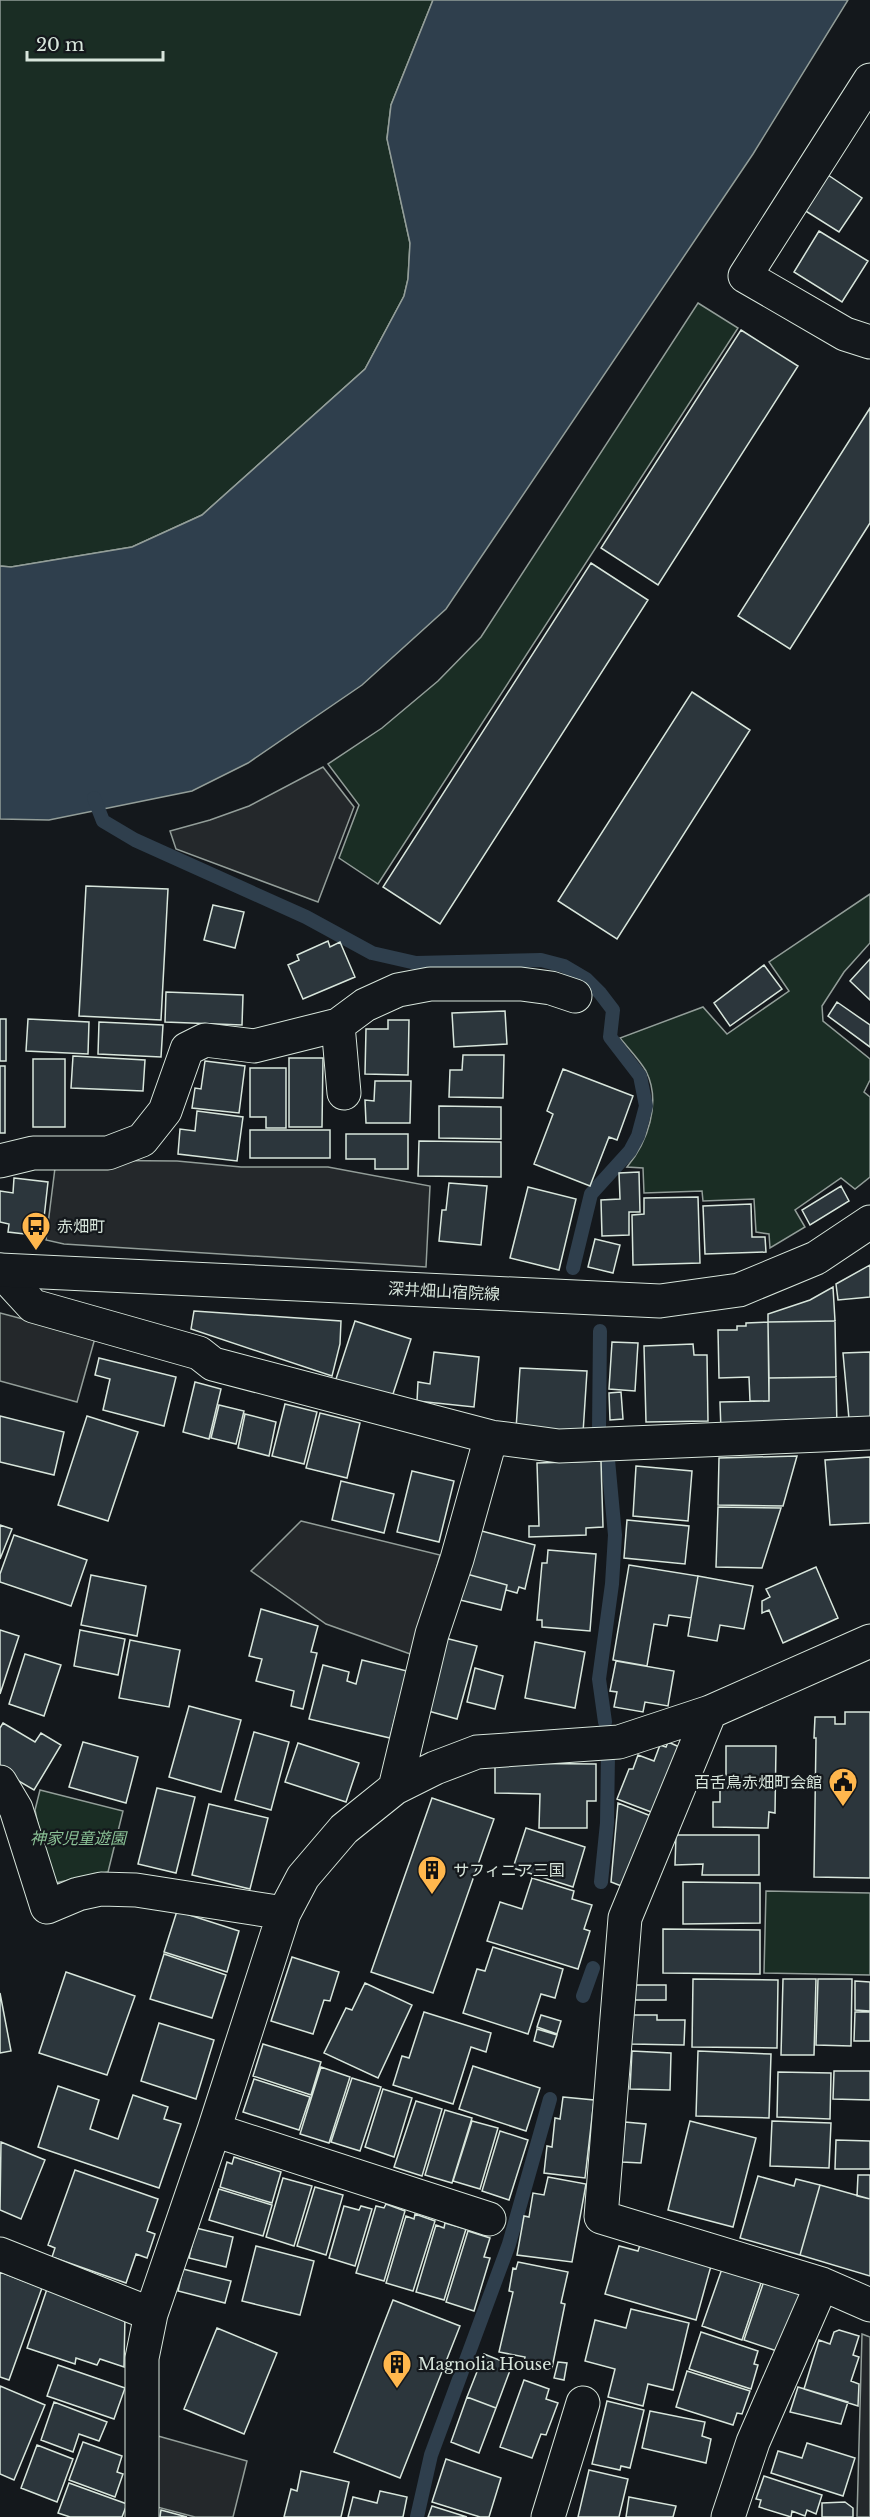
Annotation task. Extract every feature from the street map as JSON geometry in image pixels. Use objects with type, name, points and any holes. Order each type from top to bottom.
[{"type":"street","points":[[870,80],[745,276],[845,334],[870,342]]},
{"type":"street","points":[[0,1161],[33,1153],[108,1153],[142,1140],[165,1111],[187,1049],[205,1040],[254,1046],[339,1025],[365,1005],[398,990],[430,984],[521,984],[551,988],[575,996]]},
{"type":"street","points":[[339,1025],[344,1093]]},
{"type":"street","name":"深井畑山宿院線","points":[[0,1270],[660,1301],[739,1290],[816,1258],[870,1222]]},
{"type":"street","points":[[0,1270],[33,1306],[199,1353],[213,1364],[491,1437],[559,1446],[870,1433]]},
{"type":"street","points":[[395,1788],[432,1634],[457,1559],[491,1437]]},
{"type":"street","points":[[142,2517],[142,2358],[151,2314],[214,2130],[284,1912],[303,1877],[344,1829],[395,1788],[435,1768],[477,1752],[619,1742],[710,1712],[870,1641]]},
{"type":"street","points":[[710,1712],[625,1918],[602,2217],[822,2284],[870,2305]]},
{"type":"street","points":[[0,1782],[16,1809],[47,1906],[78,1894],[101,1889],[136,1890],[284,1912]]},
{"type":"street","points":[[214,2130],[489,2219]]},
{"type":"street","points":[[0,2254],[151,2314]]},
{"type":"street","points":[[728,2517],[753,2442],[822,2284]]},
{"type":"street","points":[[548,2517],[583,2403]]},
{"type":"green space","points":[[0,0],[433,0],[391,105],[387,138],[410,243],[408,279],[404,296],[365,369],[202,515],[132,547],[11,567],[0,566]]},
{"type":"green space","points":[[698,303],[738,328],[378,884],[339,858],[359,805],[328,764],[382,728],[438,681],[481,637]]},
{"type":"green space","points":[[870,894],[870,943],[844,972],[822,1006],[823,1021],[870,1059],[870,1080],[864,1092],[870,1097],[870,1177],[855,1189],[841,1178],[795,1210],[805,1227],[770,1248],[769,1234],[756,1232],[754,1199],[703,1201],[702,1191],[644,1193],[643,1168],[627,1167],[641,1146],[650,1122],[653,1096],[651,1083],[646,1071],[620,1038],[703,1007],[727,1034],[789,991],[769,962]]},
{"type":"green space","name":"神家児童遊園","points":[[40,1790],[123,1811],[108,1872],[50,1884],[35,1810]]},
{"type":"green space","points":[[766,1891],[870,1893],[870,1975],[764,1973]]},
{"type":"shaded area","points":[[323,767],[354,807],[318,902],[176,849],[170,831],[249,806]]},
{"type":"shaded area","points":[[56,1160],[177,1161],[241,1167],[328,1167],[430,1186],[426,1267],[64,1244],[46,1240]]},
{"type":"shaded area","points":[[0,1313],[95,1338],[77,1402],[0,1381]]},
{"type":"shaded area","points":[[301,1521],[440,1555],[413,1655],[326,1624],[251,1571]]},
{"type":"shaded area","points":[[862,2334],[870,2337],[870,2517],[857,2517]]},
{"type":"shaded area","points":[[158,2436],[247,2461],[233,2517],[195,2517],[157,2507]]},
{"type":"water","points":[[433,0],[848,0],[753,154],[446,609],[362,685],[248,763],[192,791],[49,820],[0,819],[0,566],[11,567],[132,547],[202,515],[365,369],[404,296],[408,279],[410,243],[387,139],[391,105]]},
{"type":"building","points":[[828,175],[862,198],[839,232],[804,210]]},
{"type":"building","points":[[819,231],[868,261],[842,302],[794,272]]},
{"type":"building","points":[[741,330],[798,366],[658,585],[601,548]]},
{"type":"building","points":[[870,408],[870,523],[790,649],[738,616]]},
{"type":"building","points":[[591,563],[648,600],[440,924],[383,887]]},
{"type":"building","points":[[692,692],[750,730],[617,939],[558,901]]},
{"type":"building","points":[[86,886],[168,889],[161,1020],[79,1016]]},
{"type":"building","points":[[213,905],[244,912],[235,948],[204,940]]},
{"type":"building","points":[[328,941],[330,947],[340,942],[355,977],[303,999],[288,965],[299,960],[297,955]]},
{"type":"building","points":[[870,959],[870,1000],[850,981]]},
{"type":"building","points":[[764,965],[782,989],[730,1026],[714,1003]]},
{"type":"building","points":[[166,992],[243,995],[242,1025],[165,1022]]},
{"type":"building","points":[[837,1002],[870,1025],[870,1047],[828,1016]]},
{"type":"building","points":[[505,1011],[507,1044],[454,1047],[452,1013]]},
{"type":"building","points":[[0,1019],[6,1019],[6,1061],[0,1061]]},
{"type":"building","points":[[28,1019],[89,1022],[88,1054],[26,1051]]},
{"type":"building","points":[[388,1020],[409,1020],[408,1075],[365,1074],[366,1029],[388,1029]]},
{"type":"building","points":[[99,1022],[163,1025],[161,1057],[98,1054]]},
{"type":"building","points":[[463,1055],[504,1055],[503,1098],[449,1097],[450,1070],[462,1070]]},
{"type":"building","points":[[73,1056],[145,1060],[143,1091],[71,1088]]},
{"type":"building","points":[[289,1058],[323,1058],[322,1127],[289,1127]]},
{"type":"building","points":[[33,1059],[65,1059],[65,1127],[33,1127]]},
{"type":"building","points":[[205,1061],[245,1066],[239,1113],[192,1108],[195,1088],[201,1089]]},
{"type":"building","points":[[0,1066],[5,1066],[5,1133],[0,1133]]},
{"type":"building","points":[[250,1068],[286,1068],[286,1128],[266,1128],[266,1117],[250,1117]]},
{"type":"building","points":[[563,1069],[633,1096],[617,1140],[609,1137],[590,1186],[534,1164],[553,1114],[547,1111]]},
{"type":"building","points":[[375,1081],[411,1081],[410,1123],[366,1123],[365,1100],[374,1101]]},
{"type":"building","points":[[439,1106],[501,1107],[501,1139],[439,1138]]},
{"type":"building","points":[[197,1111],[243,1117],[237,1161],[178,1154],[180,1129],[195,1131]]},
{"type":"building","points":[[250,1130],[330,1130],[330,1158],[250,1158]]},
{"type":"building","points":[[346,1134],[408,1134],[408,1169],[375,1169],[375,1159],[346,1159]]},
{"type":"building","points":[[419,1141],[501,1142],[501,1177],[418,1176]]},
{"type":"building","points":[[639,1172],[640,1212],[629,1212],[629,1235],[602,1236],[601,1200],[620,1199],[619,1173]]},
{"type":"building","points":[[14,1178],[48,1182],[42,1236],[8,1232],[9,1224],[0,1222],[0,1191],[13,1193]]},
{"type":"building","points":[[449,1183],[487,1186],[481,1245],[439,1241],[442,1210],[446,1210]]},
{"type":"building","points":[[841,1186],[849,1201],[810,1225],[802,1210]]},
{"type":"building","points":[[528,1187],[576,1199],[559,1270],[510,1258]]},
{"type":"building","points":[[698,1197],[700,1263],[633,1265],[632,1215],[644,1214],[644,1198]]},
{"type":"building","points":[[751,1204],[752,1237],[765,1237],[766,1252],[705,1254],[703,1206]]},
{"type":"building","points":[[595,1239],[620,1245],[613,1273],[588,1267]]},
{"type":"building","points":[[870,1265],[870,1297],[838,1300],[836,1284]]},
{"type":"building","points":[[833,1287],[835,1321],[768,1322],[768,1314],[810,1300]]},
{"type":"building","points":[[194,1311],[341,1321],[340,1344],[332,1376],[191,1329]]},
{"type":"building","points":[[355,1321],[411,1339],[391,1400],[335,1382]]},
{"type":"building","points":[[835,1321],[836,1377],[769,1378],[768,1322]]},
{"type":"building","points":[[768,1322],[769,1401],[750,1401],[749,1377],[719,1378],[718,1330],[737,1330],[737,1326],[746,1326],[746,1323]]},
{"type":"building","points":[[612,1342],[638,1343],[635,1391],[609,1389]]},
{"type":"building","points":[[693,1344],[694,1355],[707,1355],[708,1421],[646,1422],[644,1346]]},
{"type":"building","points":[[434,1352],[479,1357],[474,1407],[417,1401],[418,1382],[430,1384]]},
{"type":"building","points":[[870,1352],[870,1418],[849,1419],[843,1353]]},
{"type":"building","points":[[99,1358],[176,1377],[164,1426],[103,1410],[110,1379],[95,1375]]},
{"type":"building","points":[[520,1368],[587,1371],[583,1433],[516,1429]]},
{"type":"building","points":[[836,1377],[837,1429],[721,1431],[720,1402],[769,1401],[769,1378]]},
{"type":"building","points":[[195,1382],[221,1389],[209,1439],[183,1432]]},
{"type":"building","points":[[621,1392],[623,1419],[610,1420],[609,1393]]},
{"type":"building","points":[[285,1404],[317,1412],[304,1464],[272,1456]]},
{"type":"building","points":[[219,1405],[244,1411],[236,1444],[211,1438]]},
{"type":"building","points":[[320,1413],[360,1423],[347,1478],[306,1468]]},
{"type":"building","points":[[245,1414],[276,1422],[269,1456],[238,1448]]},
{"type":"building","points":[[0,1416],[64,1432],[54,1475],[0,1462]]},
{"type":"building","points":[[87,1416],[138,1432],[108,1521],[58,1505]]},
{"type":"building","points":[[797,1456],[783,1506],[718,1505],[719,1458]]},
{"type":"building","points":[[870,1457],[870,1523],[830,1525],[825,1460]]},
{"type":"building","points":[[601,1461],[603,1527],[586,1528],[586,1535],[529,1537],[529,1526],[539,1526],[537,1463]]},
{"type":"building","points":[[636,1466],[692,1471],[688,1521],[633,1516]]},
{"type":"building","points":[[412,1471],[454,1481],[439,1542],[397,1532]]},
{"type":"building","points":[[341,1481],[394,1494],[384,1533],[332,1520]]},
{"type":"building","points":[[718,1507],[781,1508],[762,1568],[716,1567]]},
{"type":"building","points":[[627,1520],[689,1526],[685,1564],[624,1558]]},
{"type":"building","points":[[0,1525],[12,1529],[0,1559]]},
{"type":"building","points":[[474,1529],[535,1545],[525,1589],[519,1587],[517,1593],[506,1590],[507,1585],[463,1573]]},
{"type":"building","points":[[14,1535],[87,1560],[71,1606],[0,1582],[0,1574]]},
{"type":"building","points":[[548,1550],[596,1554],[590,1631],[542,1627],[542,1620],[537,1620],[542,1563],[547,1563]]},
{"type":"building","points":[[629,1565],[698,1576],[691,1618],[669,1615],[667,1626],[654,1624],[647,1666],[613,1660]]},
{"type":"building","points":[[816,1567],[838,1618],[783,1643],[769,1610],[762,1613],[762,1601],[770,1597],[766,1589]]},
{"type":"building","points":[[463,1573],[507,1585],[501,1610],[456,1599]]},
{"type":"building","points":[[91,1575],[146,1586],[137,1636],[81,1625]]},
{"type":"building","points":[[698,1576],[753,1586],[744,1629],[720,1625],[717,1641],[688,1636]]},
{"type":"building","points":[[261,1609],[318,1626],[311,1652],[317,1653],[303,1709],[291,1706],[294,1691],[256,1681],[262,1659],[249,1656]]},
{"type":"building","points":[[0,1630],[19,1636],[0,1694]]},
{"type":"building","points":[[80,1630],[125,1639],[118,1675],[74,1666]]},
{"type":"building","points":[[441,1637],[477,1646],[457,1719],[421,1709]]},
{"type":"building","points":[[130,1640],[180,1650],[169,1707],[119,1698]]},
{"type":"building","points":[[535,1642],[585,1652],[575,1708],[525,1698]]},
{"type":"building","points":[[25,1654],[61,1665],[44,1716],[9,1704]]},
{"type":"building","points":[[362,1660],[407,1671],[390,1738],[309,1719],[323,1665],[349,1672],[347,1681],[356,1684]]},
{"type":"building","points":[[616,1661],[674,1671],[668,1706],[645,1702],[643,1712],[614,1707],[617,1692],[610,1691]]},
{"type":"building","points":[[475,1668],[503,1676],[495,1709],[467,1702]]},
{"type":"building","points":[[189,1706],[241,1720],[221,1792],[169,1777]]},
{"type":"building","name":"百舌鳥赤畑町会館","points":[[845,1712],[870,1712],[870,1878],[814,1877],[815,1717],[835,1717],[835,1724],[845,1724]]},
{"type":"building","points":[[3,1723],[35,1742],[41,1733],[61,1745],[34,1790],[0,1770],[0,1728]]},
{"type":"building","points":[[254,1732],[289,1742],[271,1810],[235,1800]]},
{"type":"building","points":[[83,1742],[138,1757],[126,1803],[69,1787]]},
{"type":"building","points":[[668,1742],[684,1749],[659,1815],[617,1799],[629,1769],[633,1769],[638,1755],[654,1761],[660,1745],[666,1747]]},
{"type":"building","points":[[298,1743],[359,1763],[346,1802],[285,1782]]},
{"type":"building","points":[[726,1746],[776,1746],[775,1813],[769,1812],[768,1828],[713,1827],[713,1802],[720,1802],[720,1775],[726,1775]]},
{"type":"building","points":[[495,1763],[596,1764],[596,1801],[587,1801],[587,1828],[539,1828],[540,1794],[495,1793]]},
{"type":"building","points":[[157,1788],[195,1797],[176,1873],[138,1864]]},
{"type":"building","name":"サフィニア三国","points":[[432,1798],[494,1819],[433,1993],[371,1972]]},
{"type":"building","points":[[618,1803],[656,1818],[629,1889],[611,1882]]},
{"type":"building","points":[[209,1804],[268,1818],[250,1889],[192,1875]]},
{"type":"building","points":[[526,1828],[585,1847],[573,1887],[513,1868]]},
{"type":"building","points":[[676,1835],[759,1835],[759,1875],[702,1875],[703,1864],[675,1865]]},
{"type":"building","points":[[532,1878],[574,1891],[572,1899],[592,1905],[584,1929],[590,1931],[578,1969],[487,1941],[500,1902],[522,1909]]},
{"type":"building","points":[[683,1882],[760,1883],[760,1923],[683,1924]]},
{"type":"building","points":[[177,1911],[239,1931],[227,1972],[164,1952]]},
{"type":"building","points":[[663,1929],[760,1930],[760,1974],[663,1973]]},
{"type":"building","points":[[493,1947],[563,1969],[555,1998],[541,1994],[528,2034],[463,2013],[477,1969],[485,1971]]},
{"type":"building","points":[[164,1954],[226,1975],[212,2018],[150,1999]]},
{"type":"building","points":[[292,1957],[339,1972],[330,2001],[324,2000],[313,2034],[271,2021]]},
{"type":"building","points":[[66,1972],[135,1996],[107,2075],[39,2053]]},
{"type":"building","points":[[693,1979],[778,1980],[777,2048],[692,2047]]},
{"type":"building","points":[[783,1979],[816,1979],[814,2055],[781,2055]]},
{"type":"building","points":[[818,1979],[852,1979],[851,2046],[816,2045]]},
{"type":"building","points":[[855,1981],[870,1982],[870,2011],[855,2010]]},
{"type":"building","points":[[365,1983],[412,2005],[378,2078],[324,2053],[346,2008],[352,2010]]},
{"type":"building","points":[[630,1985],[666,1985],[666,2000],[630,2000]]},
{"type":"building","points":[[0,1993],[11,2051],[0,2053]]},
{"type":"building","points":[[424,2012],[491,2033],[486,2052],[471,2047],[453,2104],[393,2085],[402,2056],[409,2058]]},
{"type":"building","points":[[855,2012],[870,2012],[870,2041],[854,2041]]},
{"type":"building","points":[[541,2015],[561,2021],[557,2034],[537,2027]]},
{"type":"building","points":[[632,2015],[657,2015],[657,2020],[685,2020],[684,2045],[631,2044]]},
{"type":"building","points":[[159,2023],[214,2040],[196,2099],[141,2081]]},
{"type":"building","points":[[537,2029],[557,2035],[553,2047],[534,2041]]},
{"type":"building","points":[[263,2044],[321,2062],[311,2095],[253,2076]]},
{"type":"building","points":[[632,2051],[671,2053],[670,2090],[630,2089]]},
{"type":"building","points":[[698,2051],[771,2054],[769,2118],[696,2116]]},
{"type":"building","points":[[473,2066],[540,2088],[526,2131],[459,2109]]},
{"type":"building","points":[[321,2067],[350,2077],[329,2143],[300,2134]]},
{"type":"building","points":[[834,2071],[870,2071],[870,2100],[833,2099]]},
{"type":"building","points":[[778,2072],[831,2073],[830,2119],[777,2117]]},
{"type":"building","points":[[352,2078],[381,2087],[360,2151],[331,2142]]},
{"type":"building","points":[[254,2079],[310,2097],[299,2130],[243,2112]]},
{"type":"building","points":[[58,2086],[99,2100],[90,2129],[118,2139],[133,2095],[168,2107],[164,2119],[181,2124],[159,2188],[38,2147]]},
{"type":"building","points":[[383,2089],[412,2098],[394,2157],[365,2147]]},
{"type":"building","points":[[563,2097],[594,2100],[585,2178],[544,2173],[547,2146],[552,2147],[555,2118],[560,2119]]},
{"type":"building","points":[[416,2101],[442,2109],[422,2176],[394,2167]]},
{"type":"building","points":[[445,2110],[472,2118],[452,2183],[425,2175]]},
{"type":"building","points":[[472,2121],[498,2128],[480,2189],[453,2181]]},
{"type":"building","points":[[690,2121],[756,2138],[733,2227],[668,2210]]},
{"type":"building","points":[[772,2121],[831,2123],[829,2168],[770,2166]]},
{"type":"building","points":[[625,2122],[646,2124],[641,2163],[622,2162]]},
{"type":"building","points":[[500,2131],[528,2140],[509,2200],[482,2191]]},
{"type":"building","points":[[836,2140],[870,2141],[870,2169],[835,2169]]},
{"type":"building","points":[[1,2142],[45,2160],[21,2219],[0,2210]]},
{"type":"building","points":[[234,2157],[281,2172],[272,2203],[220,2187],[227,2162],[232,2164]]},
{"type":"building","points":[[75,2170],[158,2199],[147,2231],[155,2234],[147,2258],[136,2254],[126,2283],[52,2257],[55,2248],[48,2245]]},
{"type":"building","points":[[858,2175],[870,2175],[870,2199],[857,2196]]},
{"type":"building","points":[[758,2176],[794,2186],[796,2179],[820,2185],[800,2255],[740,2238]]},
{"type":"building","points":[[548,2177],[586,2184],[572,2262],[517,2255],[524,2216],[529,2217],[533,2193],[544,2195]]},
{"type":"building","points":[[283,2178],[312,2186],[294,2246],[266,2237]]},
{"type":"building","points":[[820,2185],[870,2199],[870,2276],[800,2255]]},
{"type":"building","points":[[315,2187],[343,2195],[326,2255],[297,2246]]},
{"type":"building","points":[[219,2189],[272,2205],[263,2236],[209,2220]]},
{"type":"building","points":[[386,2204],[405,2211],[384,2281],[356,2273],[376,2206],[384,2208]]},
{"type":"building","points":[[344,2206],[359,2210],[361,2206],[372,2209],[355,2266],[329,2258]]},
{"type":"building","points":[[415,2214],[435,2221],[413,2291],[386,2283],[406,2216],[414,2219]]},
{"type":"building","points":[[445,2223],[466,2229],[444,2300],[416,2292],[436,2225],[444,2228]]},
{"type":"building","points":[[196,2228],[233,2237],[226,2267],[189,2258]]},
{"type":"building","points":[[468,2231],[490,2238],[484,2257],[490,2258],[474,2311],[446,2302]]},
{"type":"building","points":[[640,2245],[711,2266],[696,2320],[605,2294],[619,2246],[638,2251]]},
{"type":"building","points":[[256,2246],[314,2261],[300,2315],[242,2301]]},
{"type":"building","points":[[518,2262],[568,2272],[561,2303],[565,2304],[552,2368],[524,2362],[525,2357],[499,2352],[513,2292],[509,2291],[513,2268],[516,2269]]},
{"type":"building","points":[[723,2266],[762,2280],[742,2340],[702,2326]]},
{"type":"building","points":[[183,2269],[231,2281],[225,2303],[178,2291]]},
{"type":"building","points":[[0,2272],[42,2288],[9,2380],[0,2377]]},
{"type":"building","points":[[764,2281],[807,2296],[780,2352],[744,2340]]},
{"type":"building","points":[[47,2289],[125,2315],[124,2367],[100,2359],[97,2365],[76,2358],[75,2364],[27,2348]]},
{"type":"building","name":"Magnolia House","points":[[393,2300],[460,2326],[400,2478],[334,2452]]},
{"type":"building","points":[[631,2309],[689,2323],[673,2390],[648,2384],[643,2406],[608,2397],[615,2369],[585,2361],[595,2320],[626,2328]]},
{"type":"building","points":[[217,2328],[277,2353],[244,2434],[184,2409]]},
{"type":"building","points":[[839,2330],[859,2336],[853,2355],[859,2357],[851,2381],[859,2384],[858,2406],[804,2389],[819,2340],[830,2344],[834,2332]]},
{"type":"building","points":[[701,2332],[758,2351],[754,2364],[758,2365],[751,2389],[689,2369]]},
{"type":"building","points":[[484,2354],[512,2365],[496,2408],[467,2397]]},
{"type":"building","points":[[558,2362],[567,2363],[564,2380],[554,2378]]},
{"type":"building","points":[[58,2365],[125,2388],[114,2419],[47,2396]]},
{"type":"building","points":[[687,2371],[750,2391],[742,2414],[737,2413],[733,2425],[676,2407]]},
{"type":"building","points":[[524,2380],[549,2389],[546,2399],[558,2403],[546,2435],[541,2434],[532,2458],[500,2447]]},
{"type":"building","points":[[0,2386],[45,2405],[14,2480],[0,2474]]},
{"type":"building","points":[[798,2387],[848,2402],[841,2424],[790,2412]]},
{"type":"building","points":[[467,2397],[496,2408],[479,2453],[451,2442]]},
{"type":"building","points":[[607,2401],[644,2410],[630,2468],[621,2466],[620,2470],[592,2464]]},
{"type":"building","points":[[54,2402],[107,2422],[99,2441],[79,2434],[73,2452],[41,2440]]},
{"type":"building","points":[[650,2411],[705,2422],[702,2436],[711,2439],[706,2463],[642,2448]]},
{"type":"building","points":[[83,2442],[122,2456],[117,2472],[123,2474],[115,2497],[69,2480]]},
{"type":"building","points":[[807,2443],[855,2458],[843,2496],[771,2473],[778,2451],[802,2458]]},
{"type":"building","points":[[37,2445],[73,2459],[57,2502],[21,2488]]},
{"type":"building","points":[[446,2459],[501,2478],[489,2517],[480,2517],[432,2502]]},
{"type":"building","points":[[589,2470],[628,2479],[619,2517],[578,2517]]},
{"type":"building","points":[[301,2471],[349,2482],[341,2517],[284,2517],[291,2489],[297,2491]]},
{"type":"building","points":[[764,2476],[822,2495],[816,2514],[807,2510],[805,2516],[792,2511],[791,2517],[759,2507],[761,2500],[756,2499]]},
{"type":"building","points":[[69,2483],[127,2504],[122,2517],[70,2517],[58,2513]]},
{"type":"building","points":[[380,2491],[407,2497],[403,2517],[348,2517],[353,2497],[377,2503]]},
{"type":"building","points":[[629,2497],[676,2506],[673,2517],[626,2517]]},
{"type":"building","points":[[845,2502],[853,2508],[853,2517],[822,2517],[822,2503]]},
{"type":"building","points":[[432,2506],[467,2517],[428,2517]]},
{"type":"building","points":[[161,2510],[187,2517],[160,2517]]},
{"type":"waterway","points":[[94,798],[103,821],[135,840],[306,917],[372,953],[416,963],[541,960],[564,966],[586,979],[613,1010],[610,1037],[640,1076],[646,1106],[638,1136],[630,1151],[591,1194],[573,1268]]},
{"type":"waterway","points":[[600,1331],[599,1430],[608,1460],[615,1535],[612,1584],[599,1679],[605,1722]]},
{"type":"waterway","points":[[601,1882],[607,1823],[608,1754]]},
{"type":"waterway","points":[[583,1996],[593,1968]]},
{"type":"waterway","points":[[417,2517],[431,2455],[509,2244],[550,2099]]},
{"type":"place","name":"赤畑町","points":[[36,1252]]},
{"type":"place","name":"百舌鳥赤畑町会館","points":[[843,1808]]},
{"type":"place","name":"サフィニア三国","points":[[432,1896]]},
{"type":"place","name":"Magnolia House","points":[[397,2390]]}]
